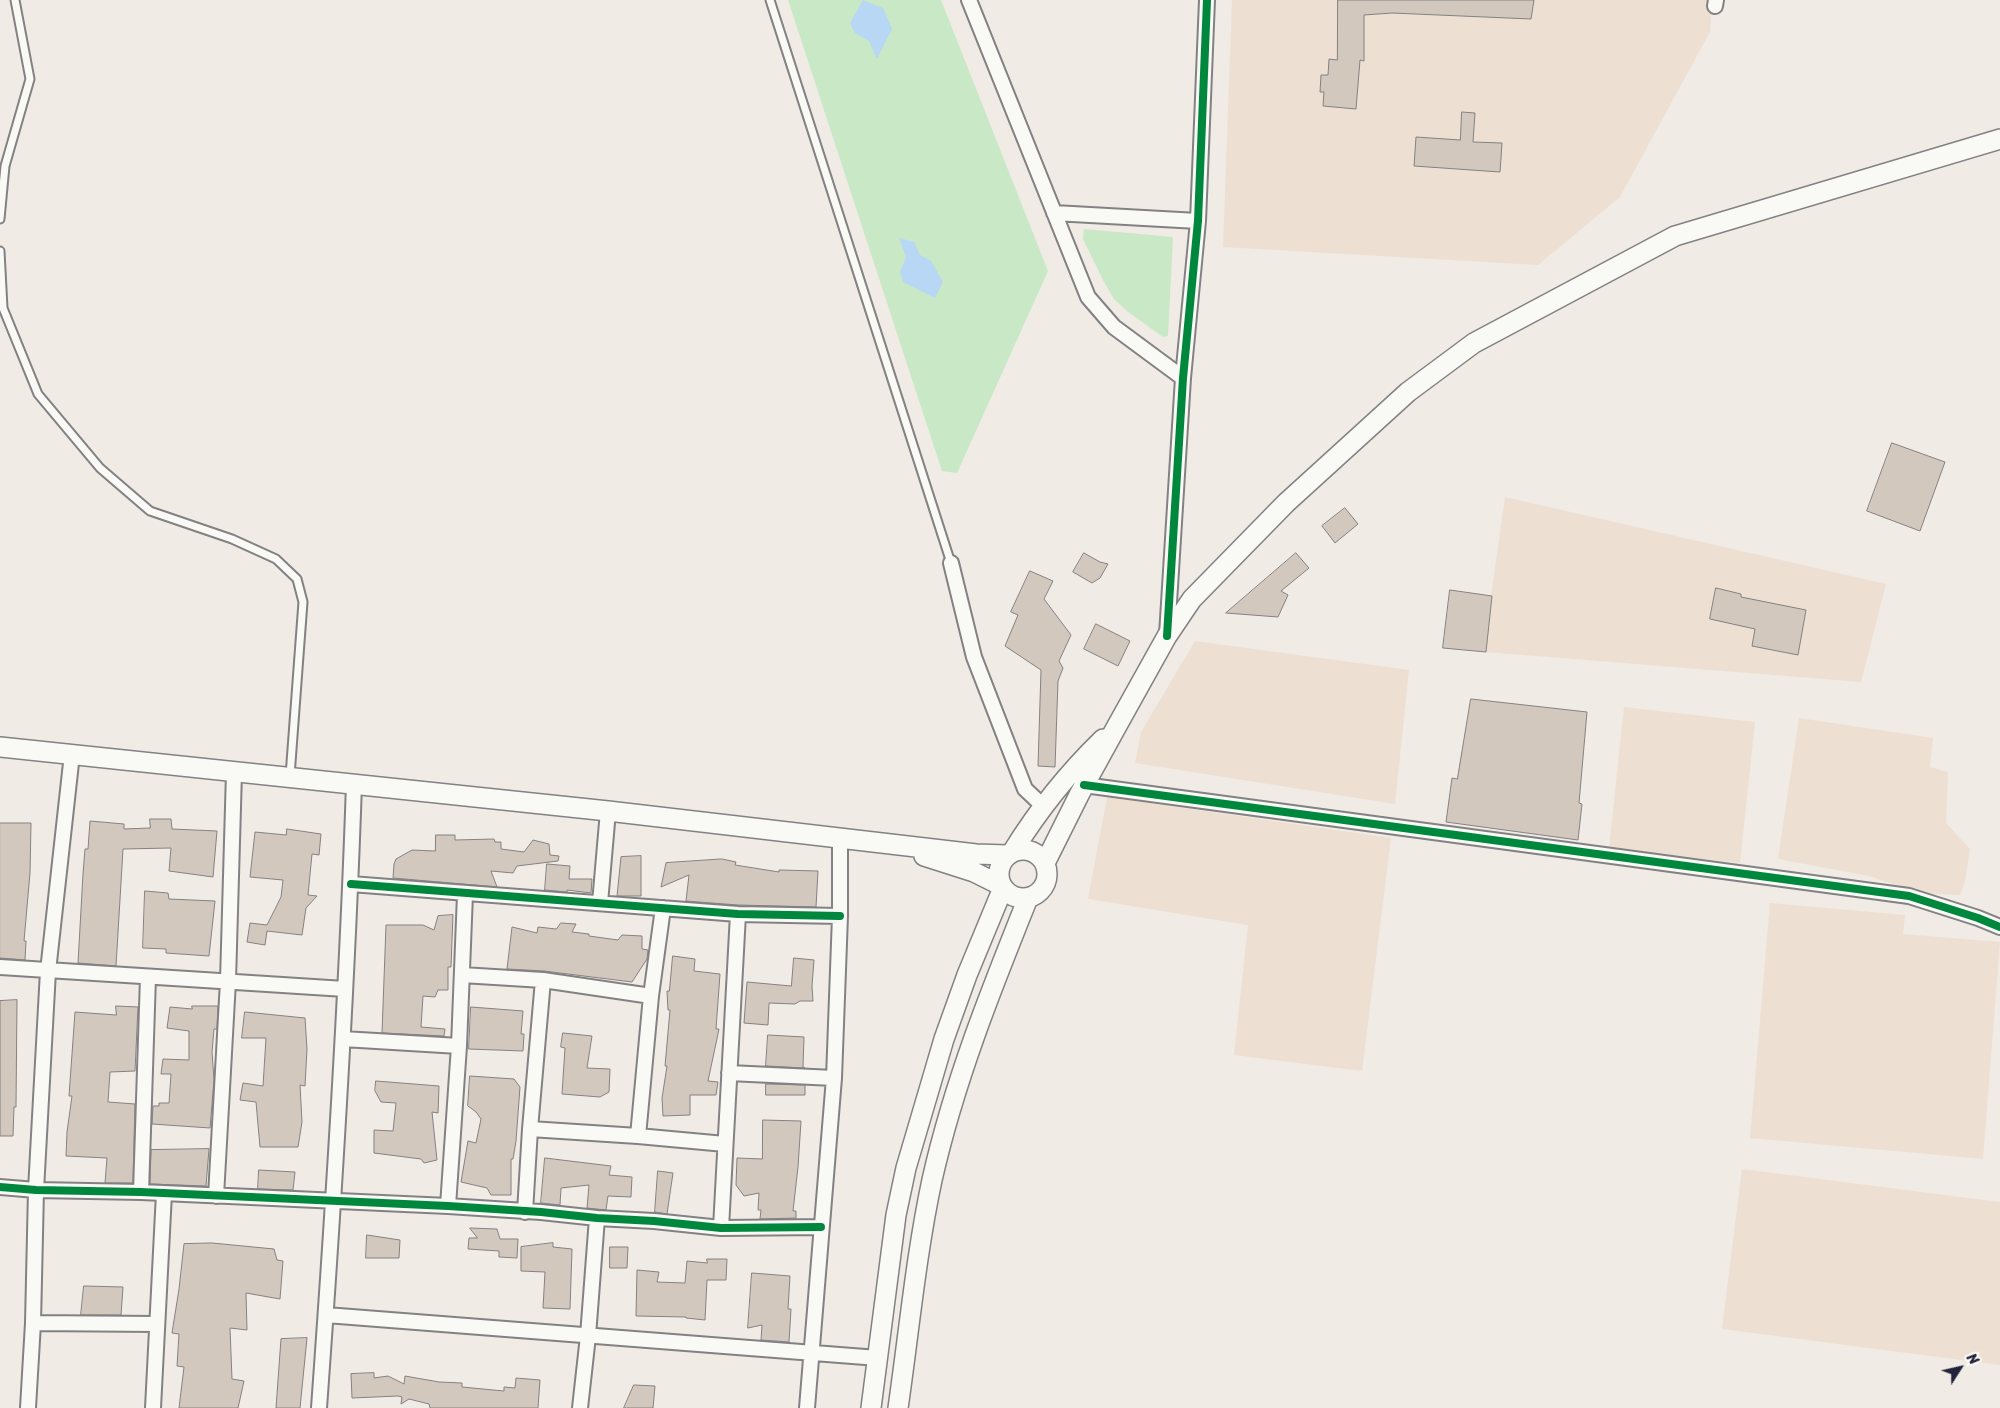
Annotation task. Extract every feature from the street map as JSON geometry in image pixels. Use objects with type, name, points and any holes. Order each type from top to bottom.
[{"type":"main road","points":[[1044,863],[1118,724],[1168,636],[1192,599],[1286,503],[1408,392],[1474,343],[1676,236],[2000,139]]},
{"type":"main road","points":[[871,1408],[896,1215],[915,1135],[947,1030],[1002,887],[998,874],[999,867],[1042,806],[1068,774],[1118,724]]},
{"type":"main road","points":[[0,747],[608,811],[875,841],[976,854],[1010,853],[1020,849],[1035,852],[1044,863],[1047,870],[1045,884],[1035,895],[1028,898],[1014,897],[1002,887],[974,872],[875,841]]},
{"type":"main road","points":[[898,1408],[924,1220],[942,1140],[968,1053],[1028,898]]},
{"type":"street","points":[[969,0],[1088,297],[1114,327],[1183,378]]},
{"type":"street","points":[[1168,636],[1183,378],[1198,221],[1207,0]]},
{"type":"street","points":[[1054,213],[1198,221]]},
{"type":"street","points":[[951,563],[974,657],[1025,789],[1042,806]]},
{"type":"street","points":[[28,1408],[33,1323],[36,1190],[48,971],[72,754]]},
{"type":"street","points":[[216,1196],[228,981],[234,772]]},
{"type":"street","points":[[319,1408],[334,1202],[351,884],[354,784]]},
{"type":"street","points":[[1084,785],[1909,896],[2000,927]]},
{"type":"street","points":[[600,903],[608,811]]},
{"type":"street","points":[[807,1408],[834,1078],[840,916],[840,838]]},
{"type":"street","points":[[351,884],[738,914],[840,916]]},
{"type":"street","points":[[448,1206],[459,1046],[465,894]]},
{"type":"street","points":[[638,1136],[651,996],[664,908]]},
{"type":"street","points":[[721,1228],[738,914]]},
{"type":"street","points":[[0,967],[345,989]]},
{"type":"street","points":[[462,975],[543,980],[651,996]]},
{"type":"street","points":[[140,1192],[148,977]]},
{"type":"street","points":[[525,1212],[543,980]]},
{"type":"street","points":[[343,1039],[459,1046]]},
{"type":"street","points":[[729,1073],[834,1078]]},
{"type":"street","points":[[530,1129],[725,1144]]},
{"type":"street","points":[[0,1187],[448,1206],[654,1221],[721,1228],[821,1227]]},
{"type":"street","points":[[153,1408],[164,1193]]},
{"type":"street","points":[[580,1408],[588,1336],[597,1218]]},
{"type":"street","points":[[326,1315],[878,1358]]},
{"type":"street","points":[[33,1323],[157,1324]]},
{"type":"lane","points":[[0,219],[5,166],[30,79],[15,0]]},
{"type":"lane","points":[[770,0],[951,563]]},
{"type":"lane","points":[[0,251],[3,308],[38,394],[100,468],[150,511],[232,539],[276,558],[297,579],[303,602],[290,778]]},
{"type":"shaded area","points":[[1232,0],[1712,0],[1710,32],[1620,197],[1538,265],[1223,247]]},
{"type":"shaded area","points":[[1505,497],[1886,584],[1861,682],[1486,652],[1491,596]]},
{"type":"shaded area","points":[[1195,641],[1409,670],[1395,804],[1135,763],[1141,732]]},
{"type":"shaded area","points":[[1624,707],[1755,722],[1740,863],[1609,848]]},
{"type":"shaded area","points":[[1799,718],[1933,738],[1930,767],[1948,772],[1946,823],[1970,849],[1965,881],[1960,895],[1919,893],[1869,876],[1778,859]]},
{"type":"shaded area","points":[[1107,797],[1391,838],[1362,1071],[1234,1055],[1248,925],[1088,899]]},
{"type":"shaded area","points":[[1770,903],[1905,915],[1903,934],[2000,942],[1983,1159],[1750,1138]]},
{"type":"shaded area","points":[[1742,1169],[2000,1202],[2000,1365],[1722,1329]]},
{"type":"green space","points":[[788,0],[941,0],[1048,271],[957,473],[942,471]]},
{"type":"green space","points":[[1084,229],[1173,237],[1168,336],[1163,337],[1127,311],[1114,299],[1083,239]]},
{"type":"water","points":[[863,0],[883,8],[892,29],[877,59],[869,41],[855,33],[850,23]]},
{"type":"water","points":[[899,238],[914,242],[920,255],[931,261],[943,282],[935,298],[903,282],[900,272],[906,257]]},
{"type":"building","points":[[1338,0],[1534,0],[1531,19],[1392,13],[1364,15],[1364,61],[1360,60],[1356,109],[1323,106],[1324,92],[1320,92],[1321,75],[1328,75],[1329,59],[1337,60]]},
{"type":"building","points":[[1462,112],[1475,113],[1473,142],[1502,143],[1500,172],[1414,166],[1416,137],[1460,140]]},
{"type":"building","points":[[1892,443],[1945,462],[1920,531],[1867,511]]},
{"type":"building","points":[[1345,508],[1358,524],[1335,543],[1322,526]]},
{"type":"building","points":[[1084,553],[1100,562],[1108,564],[1100,578],[1092,583],[1073,572]]},
{"type":"building","points":[[1296,553],[1309,568],[1281,591],[1288,595],[1278,617],[1226,613]]},
{"type":"building","points":[[1030,571],[1053,581],[1044,599],[1071,635],[1059,661],[1063,668],[1058,681],[1055,767],[1038,766],[1041,670],[1005,646],[1018,615],[1011,612]]},
{"type":"building","points":[[1716,588],[1741,594],[1741,597],[1806,610],[1798,655],[1752,646],[1755,629],[1710,619]]},
{"type":"building","points":[[1450,590],[1492,596],[1486,652],[1443,648]]},
{"type":"building","points":[[1096,624],[1130,641],[1118,666],[1084,649]]},
{"type":"building","points":[[1471,699],[1587,712],[1579,803],[1582,804],[1578,840],[1446,822],[1452,778],[1457,779]]},
{"type":"building","points":[[150,819],[171,819],[172,829],[217,831],[213,877],[169,871],[171,848],[123,849],[116,966],[78,963],[85,849],[88,849],[90,821],[124,824],[124,829],[150,828]]},
{"type":"building","points":[[0,823],[31,823],[30,873],[24,941],[26,941],[25,960],[0,958]]},
{"type":"building","points":[[287,829],[321,834],[319,855],[312,854],[308,895],[317,896],[306,908],[302,935],[267,931],[265,945],[247,942],[250,923],[267,925],[281,897],[283,880],[250,877],[255,832],[286,835]]},
{"type":"building","points":[[436,835],[455,835],[455,840],[494,839],[495,842],[501,842],[501,849],[524,852],[533,840],[549,844],[550,855],[559,856],[558,861],[517,866],[513,873],[491,871],[497,887],[393,878],[396,859],[412,850],[435,851]]},
{"type":"building","points":[[641,856],[641,896],[617,896],[621,857]]},
{"type":"building","points":[[722,859],[736,862],[735,865],[779,872],[779,870],[818,871],[816,907],[738,905],[686,901],[689,875],[661,887],[666,863]]},
{"type":"building","points":[[547,864],[570,866],[569,879],[592,879],[591,893],[545,890]]},
{"type":"building","points":[[145,891],[168,893],[169,899],[215,901],[209,956],[166,953],[166,949],[143,948]]},
{"type":"building","points":[[453,915],[451,967],[448,967],[448,990],[438,990],[435,997],[423,996],[421,1027],[445,1029],[444,1036],[382,1033],[386,925],[423,925],[434,930],[438,916]]},
{"type":"building","points":[[561,923],[576,924],[572,932],[589,934],[589,936],[618,940],[622,935],[642,936],[642,949],[648,950],[647,959],[632,982],[544,971],[507,969],[512,927],[537,933],[538,927],[556,929]]},
{"type":"building","points":[[673,956],[695,959],[694,971],[720,974],[716,1029],[719,1029],[708,1081],[718,1082],[716,1095],[690,1095],[690,1115],[663,1116],[662,1098],[667,1066],[665,1066],[670,1010],[668,1010],[667,991],[669,991]]},
{"type":"building","points":[[794,958],[814,960],[813,1001],[800,1001],[795,1004],[769,1003],[768,1025],[744,1023],[747,982],[791,986]]},
{"type":"building","points":[[17,1000],[16,1107],[14,1107],[13,1136],[0,1136],[0,1001]]},
{"type":"building","points":[[116,1006],[138,1007],[135,1071],[110,1072],[108,1102],[135,1104],[133,1183],[105,1183],[107,1158],[66,1156],[72,1096],[69,1096],[75,1012],[116,1015]]},
{"type":"building","points":[[192,1006],[218,1006],[217,1029],[214,1029],[212,1052],[214,1080],[210,1128],[152,1124],[153,1106],[159,1106],[159,1103],[169,1103],[171,1074],[161,1074],[163,1059],[189,1060],[189,1031],[167,1028],[170,1007],[192,1009]]},
{"type":"building","points":[[471,1007],[523,1011],[521,1034],[524,1034],[523,1051],[469,1049]]},
{"type":"building","points":[[245,1012],[305,1018],[307,1049],[305,1086],[300,1085],[302,1122],[298,1147],[260,1147],[256,1102],[240,1100],[243,1083],[263,1086],[266,1038],[242,1038]]},
{"type":"building","points":[[563,1033],[592,1036],[587,1068],[610,1069],[609,1092],[600,1097],[562,1094],[565,1048],[561,1047]]},
{"type":"building","points":[[768,1035],[804,1037],[803,1067],[805,1068],[766,1066]]},
{"type":"building","points":[[470,1076],[514,1079],[520,1087],[516,1141],[513,1159],[511,1159],[511,1195],[491,1195],[487,1188],[461,1182],[468,1141],[476,1143],[481,1119],[468,1106]]},
{"type":"building","points":[[376,1081],[439,1086],[438,1113],[432,1112],[437,1160],[424,1163],[421,1159],[374,1153],[374,1130],[393,1131],[396,1103],[381,1102],[375,1091]]},
{"type":"building","points":[[766,1084],[805,1085],[805,1095],[766,1095]]},
{"type":"building","points":[[763,1120],[801,1121],[793,1211],[796,1211],[796,1218],[760,1219],[761,1210],[758,1210],[759,1193],[744,1196],[736,1185],[737,1158],[762,1159]]},
{"type":"building","points":[[209,1149],[206,1186],[150,1184],[151,1150]]},
{"type":"building","points":[[545,1158],[611,1166],[609,1175],[632,1177],[631,1197],[608,1196],[606,1210],[587,1208],[589,1185],[561,1188],[560,1205],[541,1203]]},
{"type":"building","points":[[259,1170],[295,1172],[293,1190],[258,1189]]},
{"type":"building","points":[[658,1171],[673,1173],[667,1214],[655,1212]]},
{"type":"building","points":[[470,1228],[497,1229],[500,1239],[518,1239],[517,1258],[499,1257],[499,1251],[468,1249],[469,1238],[477,1238]]},
{"type":"building","points":[[367,1235],[400,1240],[399,1258],[366,1258]]},
{"type":"building","points":[[212,1243],[274,1249],[277,1260],[283,1261],[280,1299],[246,1293],[247,1330],[230,1328],[232,1379],[244,1381],[238,1408],[179,1408],[184,1367],[177,1366],[179,1334],[172,1333],[184,1244]]},
{"type":"building","points":[[553,1243],[553,1247],[572,1249],[570,1309],[543,1308],[545,1272],[521,1271],[521,1247]]},
{"type":"building","points":[[610,1247],[628,1247],[627,1268],[610,1268]]},
{"type":"building","points":[[707,1259],[727,1259],[726,1280],[707,1280],[705,1320],[686,1317],[636,1316],[637,1270],[659,1272],[657,1282],[685,1283],[687,1261],[707,1263]]},
{"type":"building","points":[[752,1273],[790,1276],[789,1342],[761,1340],[762,1325],[748,1328]]},
{"type":"building","points":[[84,1286],[123,1287],[121,1315],[81,1315]]},
{"type":"building","points":[[307,1338],[300,1408],[276,1408],[281,1339]]},
{"type":"building","points":[[374,1373],[374,1378],[388,1376],[404,1384],[405,1376],[439,1382],[462,1383],[462,1387],[504,1391],[504,1387],[515,1388],[516,1378],[540,1380],[538,1408],[430,1408],[429,1404],[409,1399],[401,1404],[402,1397],[398,1396],[352,1398],[351,1374]]},
{"type":"building","points":[[634,1385],[655,1386],[653,1408],[624,1408]]},
{"type":"cycle path","points":[[1167,636],[1183,378],[1198,221],[1207,0]]},
{"type":"cycle path","points":[[1084,785],[1909,896],[2000,927]]},
{"type":"cycle path","points":[[351,884],[738,914],[840,916]]},
{"type":"cycle path","points":[[0,1187],[448,1206],[654,1221],[721,1228],[821,1227]]}]
